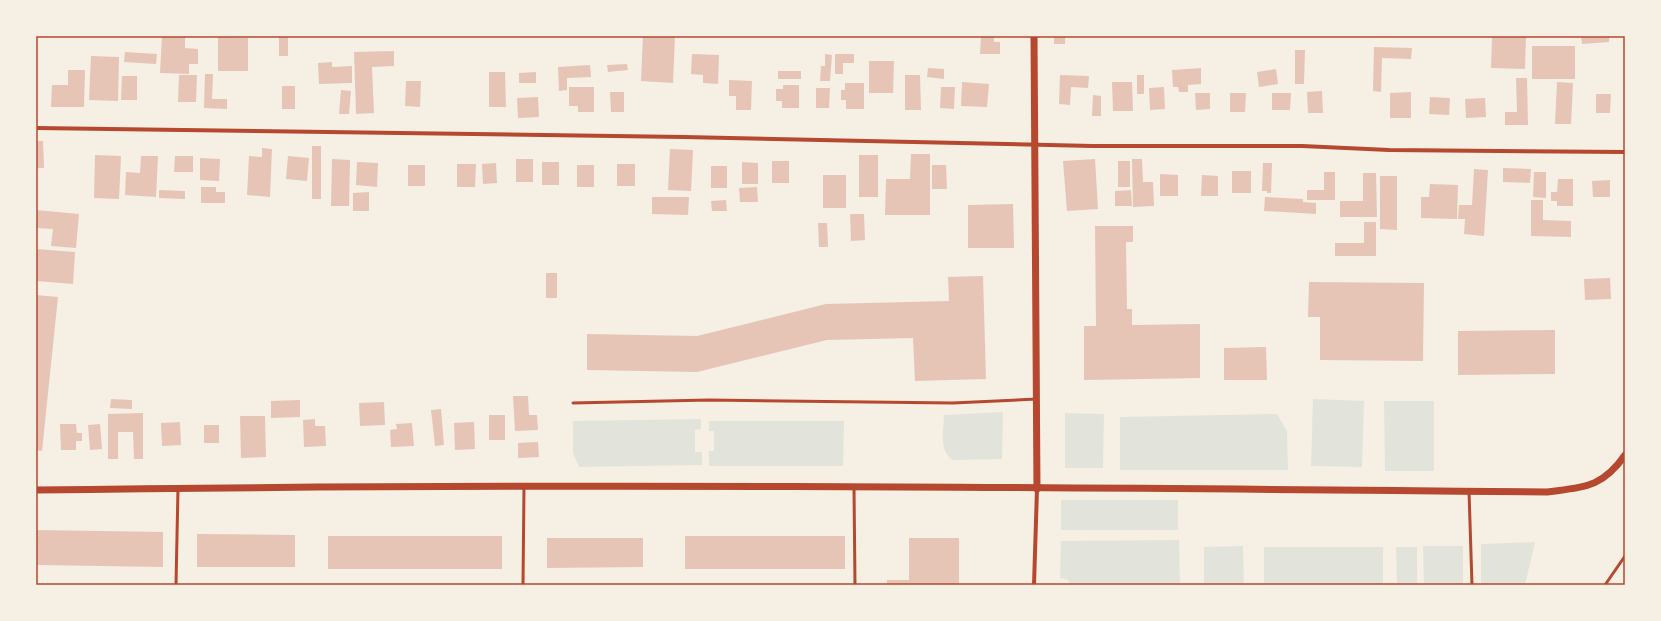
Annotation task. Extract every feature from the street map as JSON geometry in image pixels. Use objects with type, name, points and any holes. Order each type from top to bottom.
[{"type":"street","points":[[1034,36],[1037,399],[1037,489],[1034,585]]},
{"type":"street","points":[[36,128],[1200,147],[1302,146],[1389,150],[1625,152]]},
{"type":"street","points":[[36,490],[178,488],[854,487],[1547,492],[1589,486],[1603,480],[1625,455]]},
{"type":"lane","points":[[573,403],[709,400],[953,404],[1037,399]]},
{"type":"lane","points":[[523,585],[524,487]]},
{"type":"lane","points":[[854,487],[855,585]]},
{"type":"lane","points":[[176,585],[178,488]]},
{"type":"lane","points":[[1469,491],[1472,585]]},
{"type":"lane","points":[[1605,585],[1625,556]]},
{"type":"shaded area","points":[[1313,399],[1364,401],[1362,467],[1311,466]]},
{"type":"shaded area","points":[[1384,401],[1434,401],[1434,471],[1385,471]]},
{"type":"shaded area","points":[[1003,412],[1002,459],[953,460],[948,456],[945,451],[943,440],[944,415]]},
{"type":"shaded area","points":[[1065,413],[1104,414],[1103,468],[1065,468]]},
{"type":"shaded area","points":[[1277,414],[1287,431],[1288,470],[1120,470],[1120,417]]},
{"type":"shaded area","points":[[701,419],[701,429],[695,430],[695,452],[702,452],[702,465],[579,467],[573,453],[573,421]]},
{"type":"shaded area","points":[[709,421],[844,421],[843,466],[709,466],[709,451],[714,451],[714,431],[709,431]]},
{"type":"shaded area","points":[[1061,500],[1178,500],[1178,530],[1061,530]]},
{"type":"shaded area","points":[[1179,540],[1180,585],[1070,585],[1068,580],[1060,578],[1061,541]]},
{"type":"shaded area","points":[[1535,542],[1525,585],[1481,585],[1481,544]]},
{"type":"shaded area","points":[[1243,546],[1244,585],[1204,585],[1204,547]]},
{"type":"shaded area","points":[[1423,546],[1463,546],[1463,585],[1424,585]]},
{"type":"shaded area","points":[[1264,547],[1383,547],[1383,585],[1264,585]]},
{"type":"shaded area","points":[[1396,547],[1417,547],[1417,585],[1397,585]]},
{"type":"building","points":[[162,36],[185,36],[185,48],[198,49],[198,64],[189,64],[189,74],[160,73]]},
{"type":"building","points":[[279,36],[288,37],[288,56],[279,56]]},
{"type":"building","points":[[643,36],[675,36],[673,83],[641,81]]},
{"type":"building","points":[[981,36],[994,36],[994,42],[1000,42],[1000,54],[980,54]]},
{"type":"building","points":[[1054,36],[1065,36],[1065,44],[1054,44]]},
{"type":"building","points":[[1492,36],[1526,36],[1525,69],[1491,68]]},
{"type":"building","points":[[1581,36],[1609,36],[1609,42],[1582,44]]},
{"type":"building","points":[[218,37],[248,38],[248,71],[218,71]]},
{"type":"building","points":[[1532,46],[1575,46],[1575,79],[1532,79]]},
{"type":"building","points":[[1374,47],[1412,48],[1411,59],[1382,58],[1381,92],[1373,91]]},
{"type":"building","points":[[1295,50],[1305,50],[1304,84],[1295,84]]},
{"type":"building","points":[[394,51],[394,66],[372,67],[374,113],[356,114],[354,52]]},
{"type":"building","points":[[125,52],[157,54],[156,64],[124,62]]},
{"type":"building","points":[[692,54],[719,55],[718,84],[703,83],[703,75],[691,74]]},
{"type":"building","points":[[825,54],[832,55],[830,81],[820,81],[821,66],[825,66]]},
{"type":"building","points":[[835,54],[854,54],[854,63],[843,63],[843,74],[835,74]]},
{"type":"building","points":[[91,56],[119,57],[118,101],[89,100]]},
{"type":"building","points":[[869,61],[894,61],[893,93],[869,93]]},
{"type":"building","points":[[332,62],[332,67],[352,66],[352,83],[319,84],[318,63]]},
{"type":"building","points":[[627,64],[628,70],[608,72],[607,65]]},
{"type":"building","points":[[590,65],[591,77],[567,78],[567,90],[559,91],[558,67]]},
{"type":"building","points":[[928,68],[944,69],[944,79],[927,77]]},
{"type":"building","points":[[1201,68],[1201,84],[1188,85],[1188,92],[1179,92],[1178,87],[1173,87],[1172,70]]},
{"type":"building","points":[[1276,69],[1278,84],[1259,87],[1257,72]]},
{"type":"building","points":[[68,70],[85,70],[84,107],[51,107],[52,85],[68,85]]},
{"type":"building","points":[[778,71],[801,71],[801,79],[778,79]]},
{"type":"building","points":[[489,72],[505,72],[506,107],[489,107]]},
{"type":"building","points":[[536,72],[536,83],[519,83],[519,73]]},
{"type":"building","points":[[205,74],[213,74],[212,99],[227,99],[227,109],[204,108]]},
{"type":"building","points":[[179,75],[197,75],[196,102],[178,102]]},
{"type":"building","points":[[905,75],[920,75],[921,110],[905,110]]},
{"type":"building","points":[[1060,75],[1089,76],[1088,88],[1071,87],[1070,105],[1059,104]]},
{"type":"building","points":[[1137,75],[1144,75],[1144,94],[1137,94]]},
{"type":"building","points":[[122,76],[137,76],[137,100],[121,100]]},
{"type":"building","points":[[1516,78],[1527,78],[1528,125],[1505,125],[1505,112],[1517,112]]},
{"type":"building","points":[[729,80],[752,81],[751,110],[736,110],[736,96],[729,96]]},
{"type":"building","points":[[406,81],[421,81],[420,107],[405,106]]},
{"type":"building","points":[[962,82],[989,84],[987,107],[961,106]]},
{"type":"building","points":[[1112,82],[1132,82],[1133,111],[1113,111]]},
{"type":"building","points":[[1557,82],[1573,83],[1571,124],[1555,124]]},
{"type":"building","points":[[845,83],[864,83],[864,109],[846,109],[846,100],[841,100],[841,90],[845,90]]},
{"type":"building","points":[[783,85],[799,85],[799,108],[782,108],[782,101],[776,101],[776,89],[783,89]]},
{"type":"building","points":[[282,86],[295,86],[295,109],[282,109]]},
{"type":"building","points":[[569,87],[594,87],[594,112],[578,112],[578,106],[569,106]]},
{"type":"building","points":[[941,87],[955,87],[954,109],[940,108]]},
{"type":"building","points":[[1164,87],[1165,109],[1150,110],[1149,88]]},
{"type":"building","points":[[816,88],[830,88],[829,108],[816,108]]},
{"type":"building","points":[[341,90],[351,91],[349,114],[339,114]]},
{"type":"building","points":[[1322,91],[1323,113],[1308,113],[1307,92]]},
{"type":"building","points":[[610,92],[624,92],[624,112],[611,112]]},
{"type":"building","points":[[1411,92],[1411,118],[1390,118],[1390,93]]},
{"type":"building","points":[[1195,93],[1210,93],[1210,109],[1196,110]]},
{"type":"building","points":[[1230,93],[1246,93],[1245,112],[1230,112]]},
{"type":"building","points":[[1272,93],[1291,93],[1290,110],[1272,110]]},
{"type":"building","points":[[1596,94],[1611,94],[1610,113],[1596,113]]},
{"type":"building","points":[[1093,95],[1101,96],[1101,116],[1092,116]]},
{"type":"building","points":[[538,97],[539,117],[518,118],[517,98]]},
{"type":"building","points":[[1430,97],[1450,98],[1449,115],[1429,114]]},
{"type":"building","points":[[1485,98],[1486,117],[1466,118],[1465,99]]},
{"type":"building","points":[[36,141],[43,141],[44,168],[36,168]]},
{"type":"building","points":[[312,146],[321,146],[321,199],[312,199]]},
{"type":"building","points":[[262,148],[272,149],[270,197],[247,195],[249,156],[262,157]]},
{"type":"building","points":[[670,149],[693,150],[691,191],[668,190]]},
{"type":"building","points":[[911,154],[930,154],[930,215],[885,215],[886,179],[910,179]]},
{"type":"building","points":[[95,155],[121,156],[119,199],[94,198]]},
{"type":"building","points":[[859,155],[878,155],[878,197],[859,197]]},
{"type":"building","points":[[141,156],[158,156],[156,197],[125,195],[126,172],[140,173]]},
{"type":"building","points":[[175,156],[193,156],[193,172],[174,172]]},
{"type":"building","points":[[288,156],[309,158],[307,181],[286,179]]},
{"type":"building","points":[[200,158],[220,159],[219,181],[200,180]]},
{"type":"building","points":[[332,159],[350,160],[349,206],[331,206]]},
{"type":"building","points":[[516,159],[533,159],[533,182],[516,182]]},
{"type":"building","points":[[1095,159],[1098,209],[1067,211],[1063,161]]},
{"type":"building","points":[[1132,159],[1142,159],[1143,182],[1153,182],[1154,206],[1133,207]]},
{"type":"building","points":[[772,161],[789,161],[789,183],[772,183]]},
{"type":"building","points":[[1118,161],[1130,161],[1130,187],[1118,187]]},
{"type":"building","points":[[357,162],[378,163],[377,187],[356,185]]},
{"type":"building","points":[[542,162],[559,162],[559,185],[542,185]]},
{"type":"building","points":[[742,162],[758,163],[758,184],[742,184]]},
{"type":"building","points":[[496,163],[497,183],[483,184],[482,164]]},
{"type":"building","points":[[1263,163],[1272,163],[1271,193],[1262,191]]},
{"type":"building","points":[[457,164],[476,164],[475,187],[457,187]]},
{"type":"building","points":[[617,164],[635,164],[635,186],[617,186]]},
{"type":"building","points":[[408,165],[425,165],[425,186],[408,186]]},
{"type":"building","points":[[577,165],[594,165],[594,187],[577,187]]},
{"type":"building","points":[[932,165],[946,165],[947,189],[932,189]]},
{"type":"building","points":[[711,166],[727,166],[727,188],[711,188]]},
{"type":"building","points":[[1503,168],[1531,169],[1530,183],[1503,182]]},
{"type":"building","points":[[1474,169],[1488,170],[1484,236],[1464,234],[1465,219],[1458,219],[1459,205],[1472,205]]},
{"type":"building","points":[[1232,171],[1251,171],[1251,193],[1232,193]]},
{"type":"building","points":[[1324,172],[1335,172],[1335,200],[1307,200],[1307,190],[1324,190]]},
{"type":"building","points":[[1534,172],[1546,172],[1546,198],[1533,197]]},
{"type":"building","points":[[1363,173],[1376,173],[1377,217],[1340,217],[1340,201],[1363,201]]},
{"type":"building","points":[[1160,174],[1178,175],[1178,196],[1160,196]]},
{"type":"building","points":[[823,175],[846,175],[846,208],[823,208]]},
{"type":"building","points":[[1202,175],[1218,176],[1218,196],[1201,196]]},
{"type":"building","points":[[1380,176],[1397,176],[1397,230],[1380,229]]},
{"type":"building","points":[[1558,179],[1573,179],[1573,206],[1557,206],[1557,201],[1551,201],[1551,192],[1557,192]]},
{"type":"building","points":[[1610,180],[1610,197],[1593,197],[1592,181]]},
{"type":"building","points":[[1430,184],[1458,185],[1457,219],[1421,218],[1421,197],[1429,197]]},
{"type":"building","points":[[201,187],[216,187],[216,192],[225,192],[225,203],[201,203]]},
{"type":"building","points":[[757,187],[758,202],[740,202],[739,188]]},
{"type":"building","points":[[159,190],[185,191],[185,199],[159,198]]},
{"type":"building","points":[[1131,190],[1132,206],[1115,206],[1115,191]]},
{"type":"building","points":[[369,192],[369,211],[353,211],[353,193]]},
{"type":"building","points":[[652,197],[689,197],[688,215],[652,214]]},
{"type":"building","points":[[1265,197],[1303,199],[1303,202],[1316,203],[1316,214],[1264,211]]},
{"type":"building","points":[[726,200],[727,211],[712,211],[711,201]]},
{"type":"building","points":[[1531,200],[1543,200],[1543,220],[1571,221],[1571,237],[1531,236]]},
{"type":"building","points":[[1013,204],[1014,248],[968,248],[968,205]]},
{"type":"building","points":[[36,210],[79,214],[76,248],[51,246],[53,229],[36,228]]},
{"type":"building","points":[[850,214],[864,214],[865,240],[851,241]]},
{"type":"building","points":[[1364,222],[1376,222],[1376,256],[1335,256],[1335,243],[1364,243]]},
{"type":"building","points":[[818,223],[827,223],[828,247],[819,247]]},
{"type":"building","points":[[1095,226],[1133,226],[1133,242],[1126,242],[1127,309],[1132,309],[1132,325],[1200,324],[1200,378],[1084,380],[1084,326],[1096,326]]},
{"type":"building","points":[[36,249],[75,252],[73,284],[36,281]]},
{"type":"building","points":[[546,273],[557,273],[557,298],[546,298]]},
{"type":"building","points":[[983,276],[986,379],[915,381],[913,338],[827,340],[697,372],[587,370],[587,334],[697,336],[826,304],[949,301],[948,277]]},
{"type":"building","points":[[1610,278],[1611,299],[1585,300],[1584,279]]},
{"type":"building","points":[[1309,282],[1424,283],[1423,361],[1320,360],[1320,317],[1308,317]]},
{"type":"building","points":[[36,295],[58,297],[42,451],[36,450]]},
{"type":"building","points":[[1555,330],[1555,374],[1458,375],[1458,331]]},
{"type":"building","points":[[1266,347],[1267,380],[1224,380],[1224,348]]},
{"type":"building","points":[[513,396],[528,396],[529,415],[537,415],[538,430],[515,431]]},
{"type":"building","points":[[111,399],[132,400],[132,409],[110,408]]},
{"type":"building","points":[[300,400],[300,417],[271,418],[271,401]]},
{"type":"building","points":[[384,402],[385,425],[360,426],[359,403]]},
{"type":"building","points":[[441,409],[444,445],[435,446],[431,410]]},
{"type":"building","points":[[143,413],[143,459],[134,459],[133,432],[118,432],[118,459],[108,459],[108,414]]},
{"type":"building","points":[[489,415],[505,415],[505,440],[489,440]]},
{"type":"building","points":[[240,416],[265,416],[266,457],[241,458]]},
{"type":"building","points":[[315,419],[315,426],[325,426],[326,446],[304,447],[303,420]]},
{"type":"building","points":[[180,422],[181,445],[162,446],[161,423]]},
{"type":"building","points":[[474,422],[475,449],[455,450],[454,423]]},
{"type":"building","points":[[412,423],[414,446],[391,447],[390,430],[397,429],[396,424]]},
{"type":"building","points":[[60,424],[76,424],[77,433],[82,433],[82,441],[76,441],[76,450],[61,450]]},
{"type":"building","points":[[100,424],[102,449],[90,450],[88,425]]},
{"type":"building","points":[[204,425],[219,425],[219,443],[204,443]]},
{"type":"building","points":[[538,442],[539,457],[518,458],[518,443]]},
{"type":"building","points":[[36,530],[163,532],[163,567],[36,565]]},
{"type":"building","points":[[197,534],[295,535],[295,567],[197,567]]},
{"type":"building","points":[[328,536],[502,536],[502,569],[328,569]]},
{"type":"building","points":[[685,536],[845,536],[845,569],[685,569]]},
{"type":"building","points":[[547,538],[643,538],[643,567],[547,568]]},
{"type":"building","points":[[909,538],[959,538],[959,585],[887,585],[887,580],[909,580]]}]
